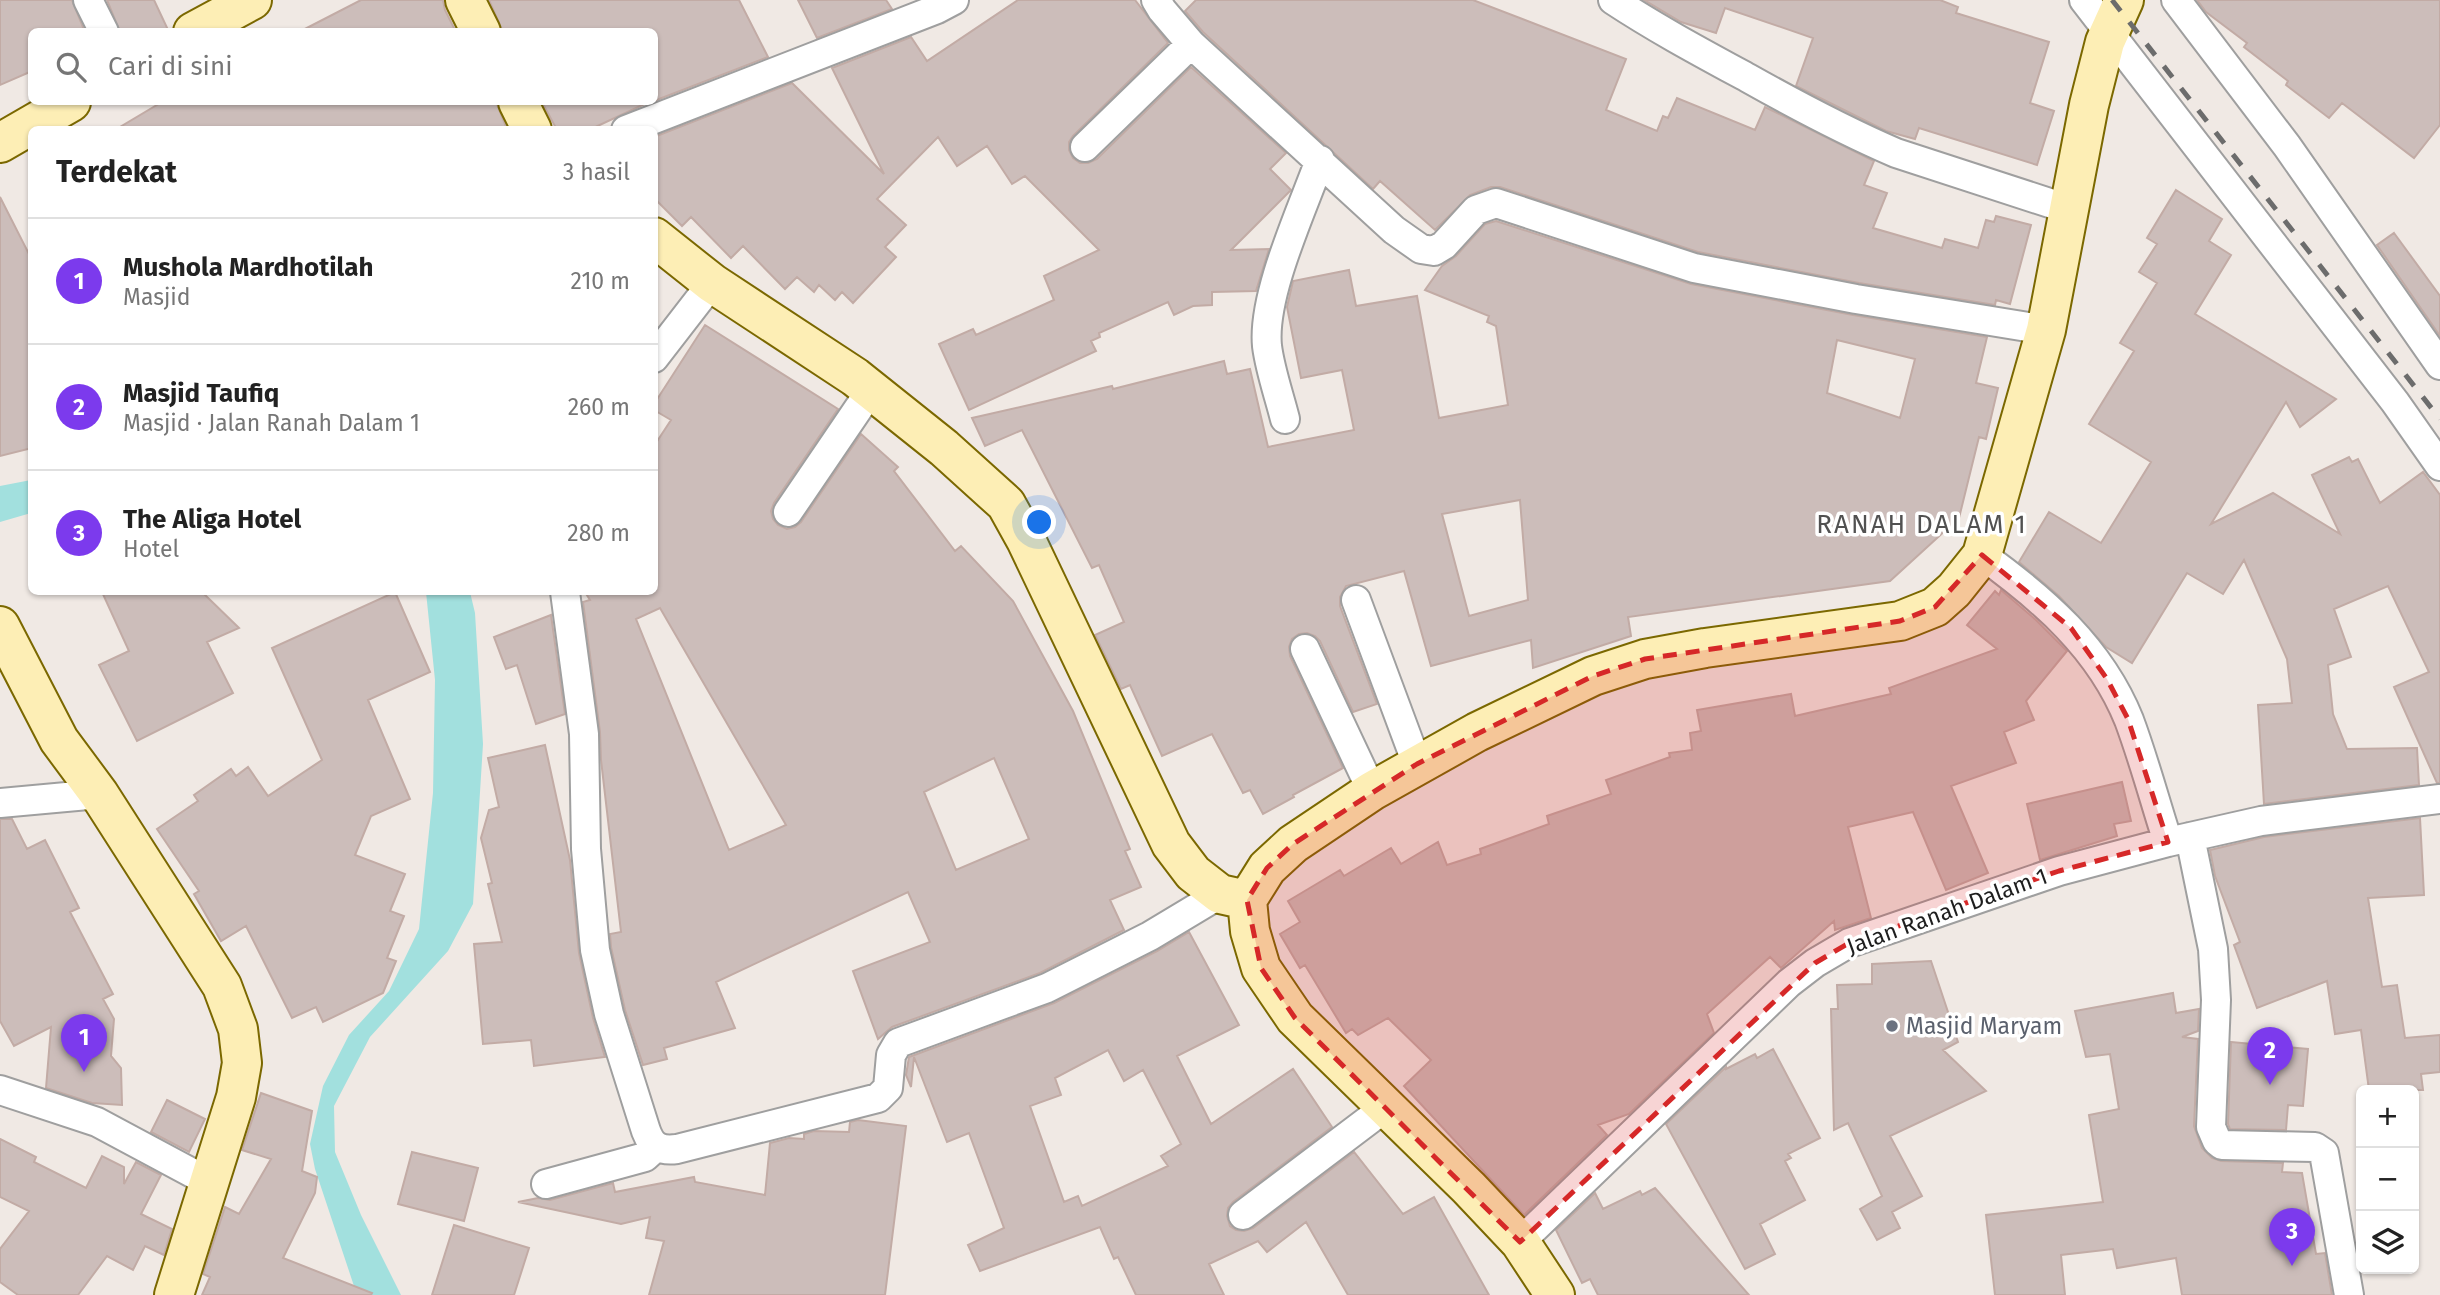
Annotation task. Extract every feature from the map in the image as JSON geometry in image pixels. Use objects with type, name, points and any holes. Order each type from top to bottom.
[{"type":"street","points":[[88,0],[102,28]]},
{"type":"street","points":[[200,28],[252,0]]},
{"type":"street","points":[[465,0],[479,28]]},
{"type":"street","points":[[636,126],[954,0]]},
{"type":"street","points":[[1156,0],[1191,44],[1394,230],[1427,251],[1439,249],[1444,245],[1476,210],[1496,203],[1694,268],[1856,299],[2046,330]]},
{"type":"street","points":[[1613,0],[1659,30],[1775,95],[1871,143],[2068,209]]},
{"type":"street","points":[[2084,0],[2117,16],[2440,467]]},
{"type":"street","points":[[2176,0],[2287,146],[2440,365]]},
{"type":"street","points":[[565,595],[584,734],[585,836],[595,950],[609,1014],[650,1141],[664,1151],[677,1149],[878,1098],[888,1088],[891,1055],[898,1043],[1047,988],[1234,897],[1293,844],[1372,791],[1477,732],[1593,676],[1645,659],[1705,648],[1900,621],[1935,607],[1954,590],[1982,555],[2046,330],[2089,105],[2117,16]]},
{"type":"street","points":[[1085,147],[1191,44]]},
{"type":"street","points":[[29,126],[66,105]]},
{"type":"street","points":[[519,105],[530,126]]},
{"type":"street","points":[[0,143],[28,127]]},
{"type":"street","points":[[1285,419],[1267,347],[1268,314],[1276,283],[1320,160]]},
{"type":"street","points":[[658,240],[712,283],[855,377],[944,448],[1006,504],[1026,540],[1171,844],[1193,873],[1234,897],[1250,931],[1261,968],[1295,1018],[1469,1188],[1520,1242],[1555,1295]]},
{"type":"street","points":[[658,353],[712,283]]},
{"type":"street","points":[[788,512],[871,390]]},
{"type":"street","points":[[1982,555],[2025,586],[2071,628],[2107,678],[2128,719],[2179,839],[2213,949],[2216,1000],[2211,1128],[2222,1145],[2315,1146],[2324,1153],[2349,1295]]},
{"type":"street","points":[[1356,600],[1417,764]]},
{"type":"street","points":[[0,626],[59,740],[99,794],[222,986],[238,1029],[242,1063],[236,1097],[174,1295]]},
{"type":"street","points":[[1305,649],[1372,791]]},
{"type":"street","points":[[0,803],[99,794]]},
{"type":"street","name":"Jalan Ranah Dalam 1","points":[[1520,1242],[1789,983],[1815,963],[1849,943],[2059,872],[2179,839],[2272,819],[2440,799]]},
{"type":"street","points":[[0,1090],[97,1122],[209,1182]]},
{"type":"street","points":[[1243,1215],[1386,1107]]},
{"type":"street","points":[[546,1184],[645,1157],[656,1147]]},
{"type":"highlighted area","points":[[1982,555],[2071,628],[2107,679],[2128,719],[2168,842],[2059,871],[1849,943],[1815,963],[1520,1242],[1295,1018],[1261,968],[1247,900],[1267,868],[1293,844],[1417,764],[1593,676],[1645,659],[1900,621],[1935,607]]},
{"type":"water","points":[[28,481],[28,514],[0,522],[0,486]]},
{"type":"water","points":[[426,595],[471,595],[475,613],[483,744],[473,904],[448,951],[370,1037],[334,1106],[335,1152],[361,1215],[401,1295],[357,1295],[315,1169],[310,1144],[323,1086],[349,1035],[389,991],[419,929],[433,793],[435,680]]},
{"type":"building","points":[[0,0],[72,0],[83,28],[28,28],[28,73],[0,85]]},
{"type":"building","points":[[107,0],[154,0],[167,28],[118,28]]},
{"type":"building","points":[[361,0],[443,0],[454,28],[307,28]]},
{"type":"building","points":[[489,0],[739,0],[768,57],[658,99],[658,28],[501,28]]},
{"type":"building","points":[[798,0],[886,0],[892,9],[817,38]]},
{"type":"building","points":[[1018,0],[1135,0],[1168,43],[1073,136],[1069,142],[1069,150],[1073,158],[1080,163],[1097,159],[1191,67],[1286,153],[1270,169],[1291,190],[1231,250],[1269,249],[1256,291],[1212,292],[1212,305],[1193,306],[1174,315],[1168,302],[1099,333],[1100,337],[1091,341],[1096,351],[969,410],[939,344],[973,329],[976,335],[1054,300],[1044,276],[1099,250],[1025,176],[1012,184],[987,146],[957,166],[938,137],[877,199],[906,225],[885,247],[896,257],[853,303],[842,292],[835,300],[819,285],[814,292],[797,277],[785,289],[743,246],[731,258],[691,217],[682,226],[658,202],[658,135],[792,83],[884,174],[832,68],[911,37],[927,61]]},
{"type":"building","points":[[1196,0],[1473,0],[1626,59],[1606,110],[1657,131],[1663,116],[1668,118],[1677,98],[1755,130],[1765,107],[1874,161],[1864,185],[1887,193],[1873,228],[1942,248],[1945,239],[1978,248],[1986,220],[1994,222],[1996,216],[2031,225],[2010,304],[1996,300],[1995,305],[1859,283],[1698,252],[1500,187],[1491,187],[1470,195],[1435,230],[1380,181],[1373,189],[1203,32],[1185,11]]},
{"type":"building","points":[[1644,0],[1940,0],[1958,7],[1956,13],[2049,42],[2030,103],[2054,111],[2037,165],[1919,128],[1915,139],[1886,131],[1796,86],[1813,38],[1725,8],[1716,33],[1681,22]]},
{"type":"building","points":[[2197,0],[2440,0],[2440,125],[2414,158],[2342,103],[2329,118],[2286,85],[2288,81],[2244,47],[2247,43],[2206,12]]},
{"type":"building","points":[[157,105],[497,105],[506,126],[122,126]]},
{"type":"building","points":[[544,105],[643,105],[598,126],[555,126]]},
{"type":"building","points":[[2176,190],[2222,219],[2209,241],[2231,255],[2195,314],[2336,399],[2300,427],[2286,402],[2211,524],[2273,493],[2340,534],[2312,475],[2349,457],[2352,462],[2358,459],[2380,503],[2423,472],[2440,495],[2440,783],[2437,783],[2394,687],[2429,672],[2388,586],[2334,609],[2351,657],[2328,665],[2333,714],[2347,749],[2417,748],[2419,785],[2264,804],[2258,705],[2292,703],[2287,659],[2244,560],[2223,594],[2187,573],[2132,663],[2106,647],[2059,596],[2019,562],[2049,512],[2101,543],[2151,462],[2089,424],[2134,351],[2120,343],[2157,283],[2139,272],[2157,244],[2147,238]]},
{"type":"building","points":[[0,197],[28,252],[28,449],[0,456]]},
{"type":"building","points":[[1496,221],[1691,284],[1987,337],[1976,383],[1998,388],[1986,439],[1979,437],[1959,518],[1890,581],[1628,617],[1631,636],[1533,668],[1531,640],[1431,666],[1404,571],[1346,586],[1340,597],[1340,606],[1377,704],[1353,712],[1320,641],[1307,633],[1292,639],[1290,656],[1343,768],[1263,814],[1250,790],[1243,793],[1212,734],[1162,756],[1130,685],[1121,689],[1095,635],[1124,622],[1099,565],[1092,568],[1022,430],[985,446],[972,418],[1112,386],[1113,389],[1224,361],[1227,374],[1250,369],[1268,447],[1354,430],[1342,370],[1301,378],[1287,307],[1293,281],[1349,270],[1356,306],[1417,296],[1439,418],[1508,405],[1496,326],[1487,322],[1489,316],[1425,290],[1442,266],[1456,256],[1485,224]],"holes":[[[1837,340],[1915,359],[1900,418],[1827,393]],[[1520,500],[1528,600],[1469,616],[1442,514]]]},
{"type":"building","points":[[2394,233],[2440,296],[2440,336],[2377,245]]},
{"type":"building","points":[[705,325],[838,409],[774,503],[771,511],[778,525],[787,529],[801,522],[861,434],[898,467],[894,471],[955,551],[961,546],[1013,601],[1073,711],[1130,849],[1125,851],[1141,887],[1110,900],[1124,930],[1040,973],[892,1027],[878,1039],[853,971],[930,942],[908,892],[716,982],[735,1028],[664,1048],[667,1059],[643,1065],[625,1010],[611,947],[610,934],[621,932],[583,602],[590,600],[587,595],[658,595],[658,440],[671,420],[658,412],[658,398]],"holes":[[[660,608],[786,825],[729,850],[636,619]],[[994,758],[1029,839],[956,870],[924,792]]]},
{"type":"building","points":[[2001,590],[2067,651],[2026,701],[2034,720],[2004,732],[2016,763],[1951,786],[1988,873],[1946,890],[1913,812],[1848,827],[1871,918],[1835,930],[1834,921],[1781,968],[1770,957],[1707,1014],[1714,1033],[1629,1114],[1598,1125],[1607,1135],[1524,1215],[1404,1086],[1431,1060],[1388,1018],[1358,1035],[1352,1029],[1346,1033],[1305,965],[1300,968],[1280,934],[1300,922],[1288,901],[1340,870],[1344,876],[1391,848],[1401,864],[1438,842],[1447,865],[1481,854],[1480,849],[1549,824],[1547,816],[1611,794],[1606,780],[1670,757],[1669,753],[1692,750],[1690,733],[1701,731],[1697,710],[1791,694],[1795,716],[1891,694],[1889,688],[1997,649],[1967,625],[1995,591],[1999,595]]},
{"type":"building","points":[[103,595],[205,595],[239,628],[207,642],[233,693],[137,741],[99,665],[129,651]]},
{"type":"building","points":[[388,595],[396,595],[430,672],[368,700],[410,799],[371,816],[355,855],[405,874],[390,911],[404,916],[387,958],[396,961],[383,993],[323,1022],[316,1007],[292,1018],[246,926],[221,941],[194,894],[199,891],[157,829],[198,801],[194,795],[231,769],[236,776],[248,767],[268,796],[322,760],[272,648]]},
{"type":"building","points":[[551,615],[565,714],[536,724],[517,665],[506,669],[494,637]]},
{"type":"building","points":[[545,745],[570,860],[579,953],[593,1018],[605,1057],[534,1066],[531,1040],[483,1044],[474,944],[502,942],[488,884],[492,883],[481,838],[489,810],[499,807],[488,758]]},
{"type":"building","points":[[2122,782],[2131,821],[2114,824],[2117,836],[2040,860],[2027,804]]},
{"type":"building","points":[[2420,818],[2424,895],[2368,898],[2382,987],[2397,985],[2405,1038],[2440,1035],[2440,1072],[2421,1074],[2423,1090],[2419,1090],[2419,1085],[2368,1085],[2361,1030],[2335,1034],[2327,981],[2257,1008],[2234,945],[2240,942],[2215,876],[2210,850],[2264,837]]},
{"type":"building","points":[[0,819],[12,819],[27,849],[45,840],[79,908],[70,912],[113,994],[103,999],[114,1019],[111,1056],[121,1068],[122,1105],[92,1103],[46,1088],[51,1027],[14,1046],[0,1021]]},
{"type":"building","points":[[1189,932],[1239,1025],[1177,1056],[1211,1124],[1293,1069],[1332,1127],[1233,1202],[1228,1208],[1227,1216],[1230,1226],[1244,1231],[1253,1228],[1354,1152],[1403,1214],[1434,1197],[1489,1295],[1348,1295],[1306,1222],[1267,1252],[1258,1241],[1209,1264],[1224,1295],[1136,1295],[1118,1257],[1114,1259],[1100,1227],[980,1271],[968,1245],[1004,1228],[969,1133],[947,1142],[914,1057],[911,1087],[906,1075],[909,1057],[1054,1003]],"holes":[[[1108,1050],[1124,1081],[1143,1070],[1181,1144],[1161,1156],[1168,1166],[1082,1206],[1078,1196],[1064,1202],[1030,1106],[1061,1095],[1055,1078]]]},
{"type":"building","points":[[1931,961],[1958,1042],[1943,1050],[1986,1091],[1890,1136],[1922,1196],[1892,1212],[1900,1228],[1877,1240],[1860,1209],[1882,1196],[1848,1123],[1834,1130],[1831,1009],[1838,1009],[1837,985],[1872,984],[1872,964]]},
{"type":"building","points":[[2173,993],[2176,1013],[2199,1009],[2198,1031],[2182,1037],[2198,1039],[2194,1126],[2202,1148],[2212,1158],[2221,1161],[2283,1163],[2282,1172],[2302,1173],[2316,1254],[2325,1253],[2332,1295],[2182,1295],[2176,1258],[2117,1268],[2113,1249],[2061,1255],[2065,1295],[1995,1295],[1986,1215],[2103,1202],[2089,1115],[2119,1109],[2110,1054],[2086,1057],[2075,1011]]},
{"type":"building","points":[[2231,1042],[2308,1049],[2303,1106],[2288,1105],[2286,1130],[2230,1129]]},
{"type":"building","points":[[1773,1049],[1820,1138],[1788,1154],[1791,1158],[1785,1161],[1805,1200],[1760,1224],[1775,1254],[1745,1269],[1666,1124],[1726,1067],[1755,1054],[1757,1058]]},
{"type":"building","points":[[261,1093],[312,1111],[302,1171],[317,1177],[315,1193],[283,1258],[372,1293],[371,1295],[202,1295],[210,1277],[203,1274],[225,1207],[239,1214],[271,1159],[242,1150]]},
{"type":"building","points":[[167,1100],[205,1119],[189,1152],[151,1132]]},
{"type":"building","points":[[858,1120],[906,1126],[885,1295],[649,1295],[664,1241],[646,1238],[650,1217],[621,1224],[518,1202],[538,1198],[550,1200],[613,1183],[615,1192],[694,1177],[695,1182],[765,1195],[770,1143],[789,1138],[804,1139],[804,1134],[814,1131],[849,1132],[850,1122]]},
{"type":"building","points":[[0,1139],[36,1157],[34,1162],[86,1188],[102,1156],[124,1167],[124,1184],[136,1162],[161,1175],[141,1214],[172,1229],[164,1255],[145,1246],[133,1270],[107,1256],[78,1295],[18,1295],[0,1282],[0,1249],[29,1211],[0,1197]]},
{"type":"building","points":[[412,1152],[478,1168],[464,1221],[398,1204]]},
{"type":"building","points":[[1655,1188],[1749,1295],[1598,1295],[1590,1279],[1582,1283],[1556,1230],[1595,1193],[1603,1209],[1640,1191],[1642,1195]]},
{"type":"building","points":[[454,1225],[529,1248],[514,1295],[432,1295]]},
{"type":"railway","points":[[2112,0],[2440,419]]},
{"type":"place","name":"Masjid Maryam","points":[[1892,1026]]},
{"type":"place","name":"Mushola Mardhotilah","points":[[84,1072]]},
{"type":"place","name":"Masjid Taufiq","points":[[2270,1085]]},
{"type":"place","name":"The Aliga Hotel","points":[[2292,1266]]},
{"type":"district","name":"RANAH DALAM 1","points":[[1922,524]]}]
